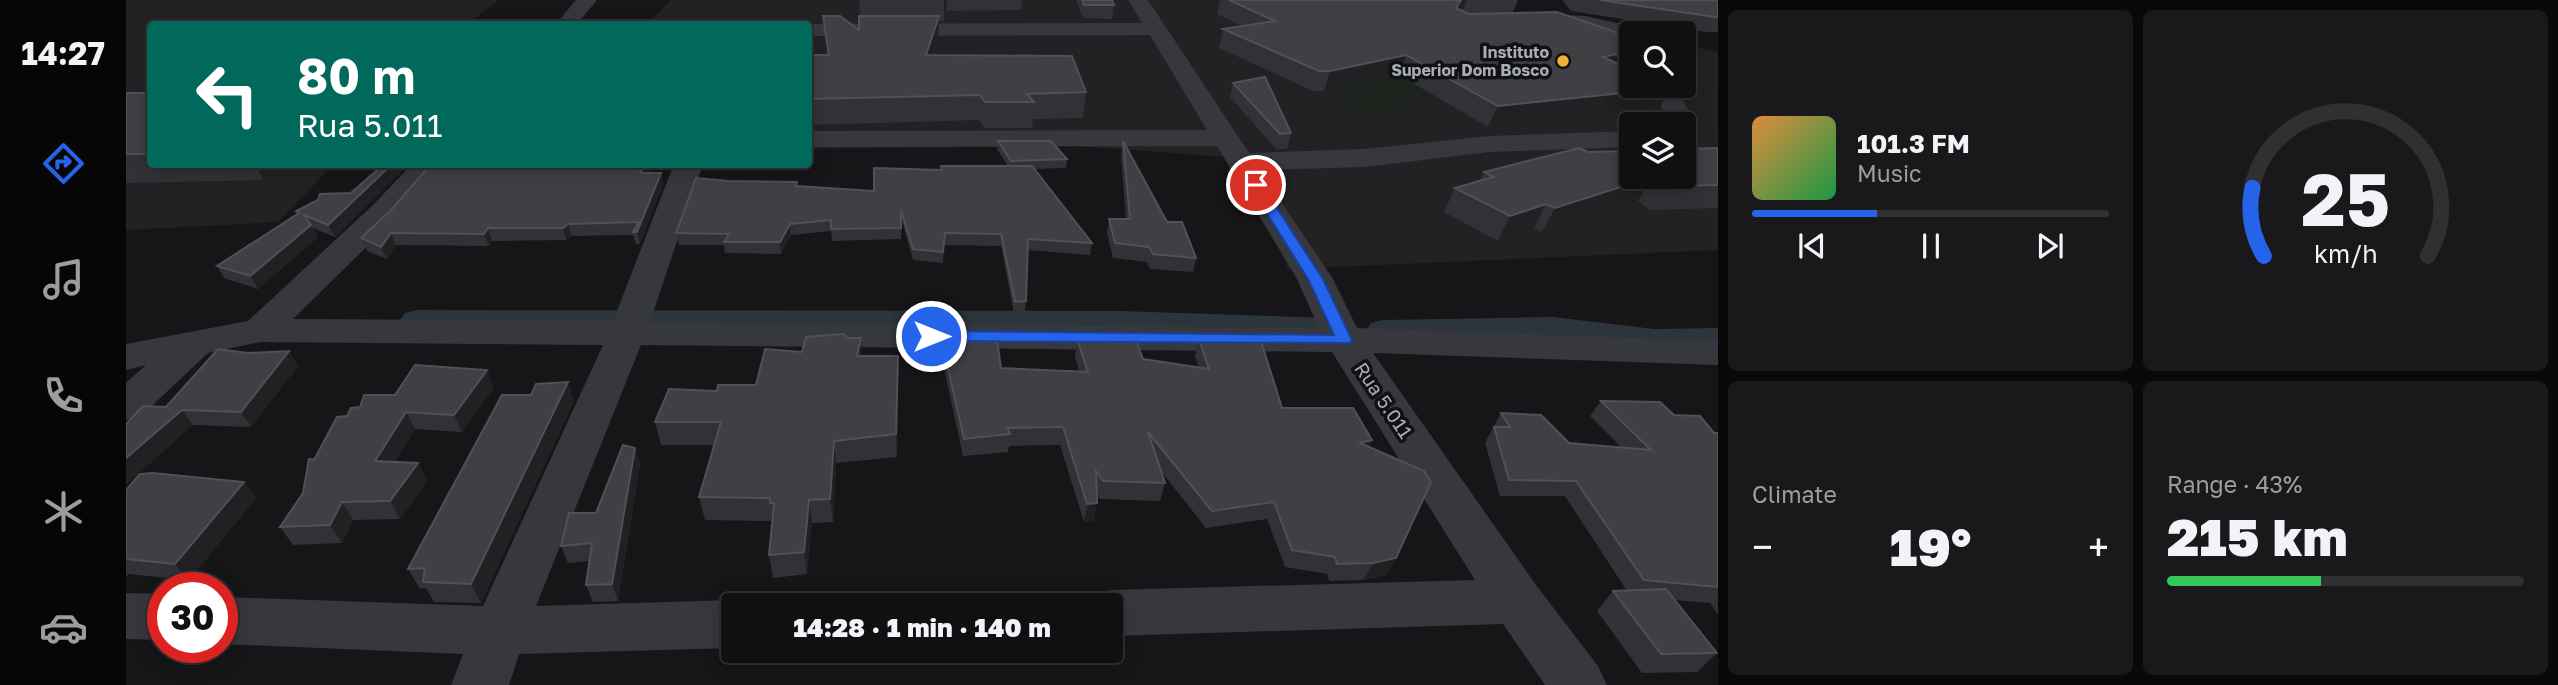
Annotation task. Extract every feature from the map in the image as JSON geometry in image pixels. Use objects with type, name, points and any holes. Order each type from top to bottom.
[{"type":"street","points":[[569,21],[587,0]]},
{"type":"street","points":[[812,30],[1147,15]]},
{"type":"street","name":"Rua 5.011","points":[[1147,15],[1315,279],[1344,340],[1517,601],[1578,685]]},
{"type":"street","points":[[1522,20],[1564,19],[1619,29]]},
{"type":"street","points":[[812,139],[1233,150],[1365,158],[1489,144],[1619,139]]},
{"type":"street","points":[[260,330],[384,212],[425,168]]},
{"type":"street","points":[[480,685],[499,631],[627,333],[688,168]]},
{"type":"street","points":[[126,357],[260,330],[1344,340],[1718,353]]},
{"type":"street","points":[[126,406],[195,343]]},
{"type":"street","points":[[1123,613],[1517,601]]},
{"type":"street","points":[[126,616],[147,617]]},
{"type":"street","points":[[238,621],[499,631],[721,624]]},
{"type":"shaded area","points":[[126,0],[499,0],[471,21],[147,21],[147,168],[330,168],[278,222],[126,230]]},
{"type":"shaded area","points":[[671,0],[1434,0],[1619,33],[1619,98],[1696,98],[1696,47],[1718,52],[1718,250],[1287,269],[1277,161],[1078,146],[812,149],[812,21],[650,21]]},
{"type":"shaded area","points":[[1403,76],[1446,95],[1369,114],[1327,93]]},
{"type":"building","points":[[1082,0],[1112,0],[1114,5],[1084,5]]},
{"type":"building","points":[[1229,0],[1461,0],[1456,8],[1469,14],[1557,12],[1619,33],[1619,54],[1603,57],[1619,64],[1619,93],[1498,106],[1406,55],[1319,71],[1223,29],[1275,21]]},
{"type":"building","points":[[1600,0],[1718,0],[1718,17],[1715,17]]},
{"type":"building","points":[[823,16],[840,16],[859,30],[859,16],[939,16],[926,55],[1072,56],[1086,92],[1027,94],[1034,102],[985,102],[980,95],[812,99],[812,55],[829,55]]},
{"type":"building","points":[[1265,77],[1291,133],[1280,134],[1233,83]]},
{"type":"building","points":[[126,93],[147,93],[147,154],[126,154]]},
{"type":"building","points":[[998,141],[1051,141],[1067,159],[1011,161]]},
{"type":"building","points":[[1123,141],[1167,222],[1182,222],[1196,258],[1153,254],[1149,247],[1115,243],[1109,219],[1130,219]]},
{"type":"building","points":[[1579,148],[1588,152],[1619,151],[1619,188],[1555,208],[1546,204],[1510,216],[1455,188],[1493,177],[1484,172]]},
{"type":"building","points":[[1718,148],[1718,185],[1696,185],[1696,149]]},
{"type":"building","points":[[941,166],[1032,166],[1092,243],[1028,239],[1026,301],[1015,302],[1001,234],[945,233],[943,252],[913,249],[901,210],[901,228],[831,229],[831,220],[790,224],[780,242],[724,242],[729,234],[676,233],[696,178],[797,182],[796,186],[874,191],[874,168],[942,170]]},
{"type":"building","points":[[379,168],[388,168],[328,225],[304,215],[311,225],[250,276],[217,266],[299,213],[296,211],[318,200],[320,194],[351,193]]},
{"type":"building","points":[[428,168],[643,168],[640,173],[661,173],[637,232],[633,232],[639,222],[568,224],[563,228],[488,228],[484,234],[391,233],[381,247],[361,238],[392,209]]},
{"type":"building","points":[[844,334],[846,338],[861,338],[857,356],[898,356],[896,434],[834,441],[830,499],[809,500],[804,552],[769,555],[774,503],[770,503],[770,498],[699,497],[721,422],[655,422],[669,389],[717,391],[718,385],[756,385],[765,349],[802,352],[806,337]]},
{"type":"building","points":[[1101,335],[1134,336],[1143,359],[1209,369],[1199,339],[1261,341],[1282,408],[1353,408],[1372,440],[1360,443],[1424,471],[1431,482],[1396,558],[1373,563],[1337,564],[1335,557],[1292,550],[1274,502],[1212,511],[1148,432],[1165,483],[1103,481],[1096,471],[1097,503],[1087,504],[1063,427],[1007,428],[1010,434],[964,439],[942,342],[997,341],[1001,368],[1088,372],[1077,339],[1102,341]]},
{"type":"building","points":[[218,349],[248,353],[289,351],[241,412],[182,410],[126,458],[126,424],[143,406],[166,407]]},
{"type":"building","points":[[415,365],[487,370],[454,415],[406,412],[375,461],[418,463],[390,501],[342,502],[330,525],[280,527],[303,493],[309,459],[314,460],[337,417],[347,416],[351,408],[360,407],[364,395],[395,395]]},
{"type":"building","points":[[568,382],[471,584],[423,582],[425,568],[408,569],[502,395],[531,395],[536,384]]},
{"type":"building","points":[[1601,401],[1660,402],[1674,415],[1700,416],[1714,433],[1718,433],[1718,587],[1644,580],[1576,481],[1509,480],[1494,427],[1510,427],[1501,413],[1541,415],[1569,443],[1651,450]]},
{"type":"building","points":[[623,445],[635,448],[612,584],[586,585],[592,543],[561,546],[569,513],[596,513]]},
{"type":"building","points":[[140,474],[244,482],[175,564],[126,559],[126,490]]},
{"type":"building","points":[[1666,589],[1717,653],[1661,654],[1613,591]]},
{"type":"waterway","points":[[417,320],[1120,321],[1330,329]]},
{"type":"waterway","points":[[1383,331],[1553,328],[1654,340],[1718,339]]},
{"type":"place","name":"Instituto Superior Dom Bosco","points":[[1563,61]]},
{"type":"route","points":[[931,336],[1344,340],[1315,279],[1256,185]]}]
